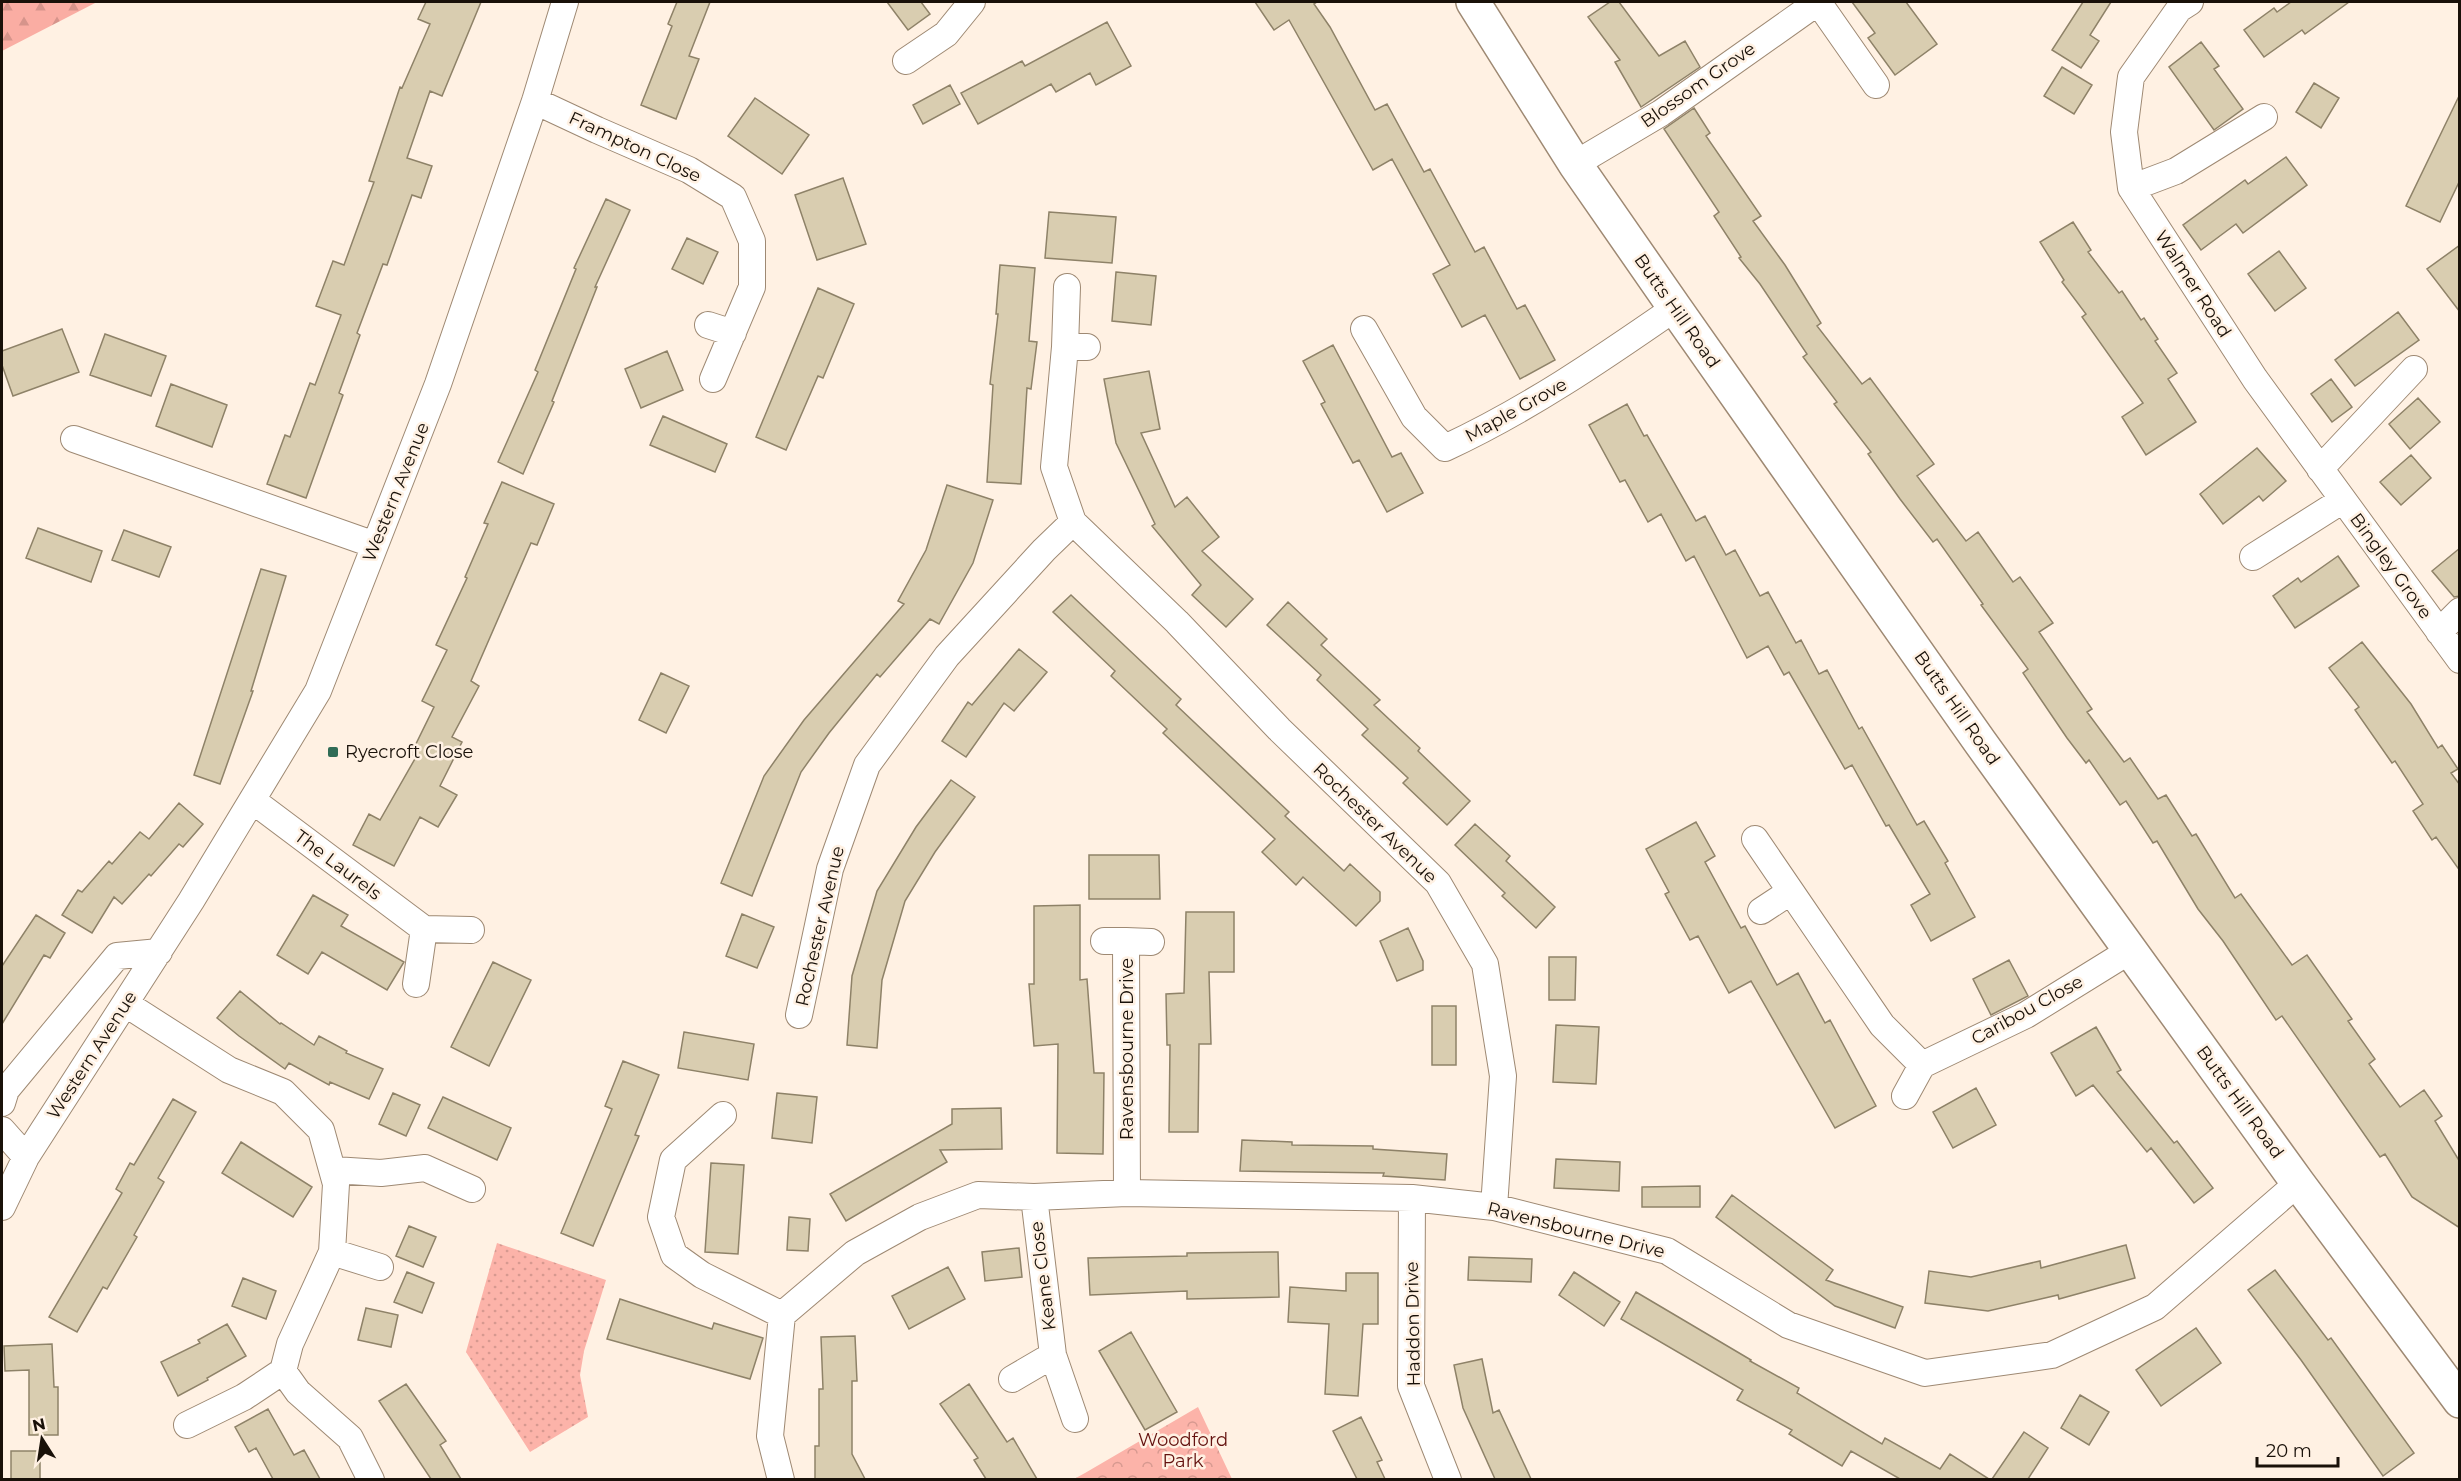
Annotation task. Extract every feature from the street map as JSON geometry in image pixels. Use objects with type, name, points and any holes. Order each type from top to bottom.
[{"type":"street","name":"Western Avenue","points":[[2,1207],[26,1157],[159,952],[318,691],[438,384],[535,101],[565,2]]},
{"type":"street","points":[[906,61],[946,34],[972,2]]},
{"type":"street","name":"Butts Hill Road","points":[[1473,2],[1575,164],[1980,742],[2298,1183],[2460,1401]]},
{"type":"street","name":"Blossom Grove","points":[[1575,164],[1661,113],[1818,2],[1876,85]]},
{"type":"street","name":"Walmer Road","points":[[2190,2],[2179,9],[2131,77],[2124,132],[2132,188],[2255,379]]},
{"type":"street","name":"Frampton Close","points":[[535,101],[689,170],[733,197],[752,241],[752,287],[713,379]]},
{"type":"street","points":[[2132,188],[2176,171],[2264,117]]},
{"type":"street","name":"Rochester Avenue","points":[[1067,287],[1076,347],[1054,466],[1073,522],[1177,622],[1279,729],[1438,883],[1485,964],[1503,1076],[1494,1207]]},
{"type":"street","name":"Maple Grove","points":[[1364,330],[1414,417],[1445,448],[1480,432],[1570,381],[1675,308]]},
{"type":"street","points":[[708,324],[732,333]]},
{"type":"street","points":[[2320,469],[2414,369]]},
{"type":"street","name":"Bingley Grove","points":[[2255,379],[2460,660]]},
{"type":"street","points":[[74,439],[375,545]]},
{"type":"street","name":"Bingley Grove","points":[[2253,558],[2343,500]]},
{"type":"street","name":"Rochester Avenue","points":[[799,1014],[830,869],[867,765],[947,656],[1044,550],[1073,522]]},
{"type":"street","name":"Bingley Grove","points":[[2439,632],[2460,611]]},
{"type":"street","name":"The Laurels","points":[[252,800],[424,929]]},
{"type":"street","points":[[1755,839],[1882,1025],[1922,1065],[1905,1096]]},
{"type":"street","points":[[1761,911],[1790,892]]},
{"type":"street","points":[[416,984],[424,929],[471,930]]},
{"type":"street","name":"Ravensbourne Drive","points":[[1127,941],[1127,1193]]},
{"type":"street","name":"Caribou Close","points":[[1922,1065],[2026,1015],[2131,950]]},
{"type":"street","name":"Western Avenue","points":[[2,1103],[6,1090],[117,956],[159,952]]},
{"type":"street","points":[[126,1004],[229,1070],[283,1092],[321,1130],[334,1170],[336,1184],[332,1252],[290,1344],[283,1371],[244,1397],[187,1425]]},
{"type":"street","points":[[723,1115],[673,1160],[660,1217],[674,1255],[702,1275],[782,1315],[770,1436],[781,1479]]},
{"type":"street","points":[[2,1130],[26,1157]]},
{"type":"street","points":[[334,1170],[381,1173],[424,1168],[472,1189]]},
{"type":"street","name":"Ravensbourne Drive","points":[[782,1315],[855,1253],[920,1217],[978,1195],[1034,1197],[1127,1193],[1412,1198],[1494,1207],[1667,1251],[1788,1325],[1925,1373],[2052,1355],[2155,1307],[2298,1183]]},
{"type":"street","name":"Keane Close","points":[[1034,1197],[1053,1355],[1075,1419]]},
{"type":"street","name":"Haddon Drive","points":[[1412,1198],[1410,1386],[1448,1479]]},
{"type":"street","points":[[332,1252],[380,1267]]},
{"type":"street","name":"Keane Close","points":[[1012,1379],[1053,1355]]},
{"type":"street","points":[[283,1371],[298,1392],[350,1438],[372,1479]]},
{"type":"green space","points":[[2,2],[97,2],[2,51]]},
{"type":"green space","points":[[497,1243],[606,1280],[584,1351],[580,1375],[588,1417],[530,1452],[466,1352]]},
{"type":"green space","name":"Woodford Park","points":[[1198,1407],[1232,1479],[1074,1479],[1085,1473]]},
{"type":"building","points":[[426,2],[481,2],[442,96],[430,91],[407,158],[432,166],[421,198],[412,195],[387,265],[383,264],[357,333],[360,335],[339,393],[343,395],[306,498],[267,484],[285,435],[290,437],[310,383],[315,385],[341,315],[316,306],[333,261],[344,265],[374,182],[369,181],[400,87],[402,88],[430,24],[418,19]]},
{"type":"building","points":[[677,2],[710,2],[689,56],[699,59],[676,119],[641,105],[672,26],[668,24]]},
{"type":"building","points":[[887,2],[921,2],[930,14],[908,30]]},
{"type":"building","points":[[1255,2],[1317,2],[1314,4],[1330,27],[1375,110],[1387,104],[1424,172],[1430,169],[1475,252],[1484,247],[1517,309],[1525,305],[1555,360],[1520,379],[1485,315],[1462,327],[1433,274],[1450,265],[1392,159],[1373,170],[1289,20],[1274,30]]},
{"type":"building","points":[[1610,2],[1619,2],[1659,56],[1685,41],[1700,67],[1641,107],[1615,62],[1620,60],[1588,17]]},
{"type":"building","points":[[1852,2],[1906,2],[1937,44],[1895,75],[1868,38],[1875,33]]},
{"type":"building","points":[[2083,2],[2111,2],[2090,35],[2099,41],[2081,68],[2052,50]]},
{"type":"building","points":[[2291,2],[2349,2],[2305,34],[2302,30],[2264,57],[2244,30],[2274,8],[2277,12]]},
{"type":"building","points":[[1107,22],[1131,66],[1096,85],[1090,73],[1056,92],[1051,84],[978,124],[961,93],[1022,61],[1025,66]]},
{"type":"building","points":[[2201,42],[2219,66],[2214,69],[2243,109],[2214,130],[2169,67]]},
{"type":"building","points":[[2062,67],[2092,85],[2074,114],[2044,96]]},
{"type":"building","points":[[2314,83],[2339,98],[2321,128],[2296,112]]},
{"type":"building","points":[[950,85],[960,104],[923,124],[913,105]]},
{"type":"building","points":[[2460,94],[2460,180],[2440,222],[2406,206]]},
{"type":"building","points":[[755,98],[809,135],[782,174],[728,136]]},
{"type":"building","points":[[1694,108],[1710,133],[1706,136],[1761,216],[1753,221],[1785,265],[1821,323],[1817,326],[1862,384],[1870,378],[1934,464],[1917,476],[1966,541],[1978,532],[2013,582],[2020,577],[2053,623],[2039,632],[2092,709],[2087,712],[2124,762],[2130,758],[2158,799],[2166,795],[2192,836],[2196,834],[2235,898],[2241,894],[2292,965],[2307,955],[2352,1019],[2348,1021],[2375,1059],[2369,1064],[2400,1107],[2424,1090],[2442,1116],[2435,1121],[2460,1162],[2460,1228],[2412,1197],[2385,1154],[2380,1157],[2282,1016],[2276,1020],[2223,941],[2198,909],[2157,841],[2153,843],[2126,801],[2120,805],[2089,760],[2086,763],[2067,738],[2023,673],[2028,669],[1981,605],[1983,604],[1937,539],[1933,542],[1868,454],[1871,452],[1834,404],[1837,402],[1803,357],[1807,354],[1760,284],[1739,258],[1741,257],[1714,216],[1719,212],[1664,129]]},
{"type":"building","points":[[2286,157],[2307,185],[2243,233],[2236,224],[2201,250],[2183,225],[2245,180],[2248,184]]},
{"type":"building","points":[[843,178],[866,244],[817,260],[795,195]]},
{"type":"building","points":[[606,199],[630,210],[595,287],[597,287],[552,401],[554,402],[523,474],[498,462],[538,372],[535,370],[576,269],[574,268]]},
{"type":"building","points":[[1049,212],[1116,217],[1112,263],[1045,258]]},
{"type":"building","points":[[2073,222],[2091,250],[2088,252],[2119,293],[2122,291],[2141,320],[2144,318],[2158,339],[2155,341],[2177,373],[2168,379],[2196,422],[2146,455],[2122,417],[2143,403],[2082,317],[2086,314],[2062,282],[2064,280],[2040,242]]},
{"type":"building","points":[[687,238],[718,252],[703,284],[672,269]]},
{"type":"building","points":[[2460,245],[2460,312],[2427,269]]},
{"type":"building","points":[[2279,251],[2306,288],[2275,311],[2248,274]]},
{"type":"building","points":[[1000,265],[1035,268],[1029,341],[1037,342],[1031,389],[1027,388],[1021,484],[987,482],[993,385],[990,384],[998,314],[996,314]]},
{"type":"building","points":[[1116,272],[1156,276],[1151,325],[1112,321]]},
{"type":"building","points":[[818,288],[854,304],[823,378],[818,376],[786,450],[756,437]]},
{"type":"building","points":[[2398,312],[2419,340],[2355,386],[2335,360]]},
{"type":"building","points":[[62,329],[79,372],[13,396],[2,365],[2,351]]},
{"type":"building","points":[[105,334],[166,356],[151,396],[90,375]]},
{"type":"building","points":[[1333,345],[1392,457],[1401,453],[1423,493],[1387,512],[1359,460],[1353,463],[1321,404],[1325,402],[1303,361]]},
{"type":"building","points":[[667,351],[683,390],[641,408],[625,369]]},
{"type":"building","points":[[1149,371],[1160,429],[1141,433],[1175,507],[1187,497],[1219,537],[1202,551],[1253,599],[1226,627],[1192,595],[1201,585],[1152,526],[1155,524],[1116,443],[1104,379]]},
{"type":"building","points":[[2331,379],[2352,407],[2332,422],[2311,394]]},
{"type":"building","points":[[171,384],[227,405],[212,447],[156,426]]},
{"type":"building","points":[[2418,398],[2440,422],[2410,449],[2389,424]]},
{"type":"building","points":[[1627,404],[1696,521],[1705,516],[1726,555],[1735,550],[1760,596],[1768,592],[1796,643],[1801,640],[1819,674],[1827,670],[1859,729],[1862,727],[1917,825],[1924,821],[1948,861],[1945,863],[1975,917],[1931,941],[1911,905],[1930,894],[1889,825],[1886,826],[1852,765],[1845,769],[1789,672],[1784,675],[1768,646],[1747,658],[1694,556],[1686,561],[1661,514],[1648,522],[1625,480],[1620,482],[1589,425]]},
{"type":"building","points":[[663,416],[727,444],[715,472],[650,445]]},
{"type":"building","points":[[2257,448],[2286,481],[2263,501],[2259,496],[2223,524],[2200,494]]},
{"type":"building","points":[[2411,455],[2431,478],[2401,505],[2380,482]]},
{"type":"building","points":[[502,482],[554,504],[537,545],[531,543],[471,681],[479,686],[452,737],[462,742],[440,786],[457,795],[438,827],[420,817],[394,866],[353,845],[369,814],[380,820],[416,757],[411,754],[434,707],[422,701],[447,650],[436,645],[467,578],[465,577],[488,524],[484,523]]},
{"type":"building","points":[[947,485],[993,500],[973,563],[939,624],[930,619],[880,677],[877,674],[801,772],[752,896],[721,883],[764,776],[804,720],[904,604],[898,601],[926,550]]},
{"type":"building","points":[[38,528],[102,551],[91,582],[26,558]]},
{"type":"building","points":[[124,530],[171,547],[159,577],[112,560]]},
{"type":"building","points":[[2460,548],[2460,596],[2454,597],[2432,571]]},
{"type":"building","points":[[2338,556],[2359,586],[2295,628],[2273,596],[2298,578],[2301,582]]},
{"type":"building","points":[[261,569],[286,576],[251,691],[253,691],[220,784],[194,775]]},
{"type":"building","points":[[1071,595],[1181,699],[1176,705],[1289,812],[1285,816],[1344,871],[1350,864],[1380,892],[1380,901],[1356,926],[1303,877],[1296,885],[1262,852],[1275,839],[1163,733],[1167,729],[1111,676],[1115,671],[1053,612]]},
{"type":"building","points":[[1288,602],[1327,639],[1321,645],[1380,700],[1374,705],[1420,748],[1418,751],[1470,801],[1447,825],[1403,783],[1408,778],[1362,735],[1368,729],[1317,680],[1321,675],[1267,625]]},
{"type":"building","points":[[2362,642],[2411,704],[2438,748],[2442,745],[2458,769],[2451,773],[2460,785],[2460,871],[2436,837],[2432,840],[2413,811],[2423,804],[2395,761],[2392,763],[2355,710],[2359,707],[2329,668]]},
{"type":"building","points":[[1019,649],[1047,672],[1014,711],[1004,703],[966,757],[942,741],[968,702],[972,705]]},
{"type":"building","points":[[661,673],[689,686],[666,733],[639,720]]},
{"type":"building","points":[[951,780],[975,797],[935,852],[905,901],[882,980],[877,1048],[847,1045],[852,976],[877,891],[916,827]]},
{"type":"building","points":[[179,803],[203,824],[183,847],[179,844],[122,904],[114,897],[92,933],[62,915],[78,890],[82,892],[109,861],[112,864],[140,832],[149,839]]},
{"type":"building","points":[[1696,822],[1715,856],[1705,862],[1741,928],[1745,926],[1777,985],[1798,973],[1825,1023],[1830,1020],[1876,1106],[1835,1128],[1751,981],[1729,993],[1698,936],[1690,940],[1665,894],[1669,892],[1646,849]]},
{"type":"building","points":[[1475,824],[1510,856],[1506,861],[1555,907],[1536,928],[1502,896],[1505,893],[1455,845]]},
{"type":"building","points":[[1089,855],[1159,855],[1160,899],[1089,899]]},
{"type":"building","points":[[313,895],[348,915],[341,926],[404,962],[387,990],[322,952],[308,974],[277,955]]},
{"type":"building","points":[[1080,905],[1080,980],[1087,979],[1094,1073],[1104,1073],[1103,1154],[1057,1153],[1058,1044],[1034,1046],[1029,984],[1034,984],[1034,906]]},
{"type":"building","points":[[1186,912],[1234,912],[1234,972],[1209,972],[1211,1044],[1199,1044],[1198,1132],[1169,1132],[1170,1045],[1167,1045],[1166,994],[1184,993]]},
{"type":"building","points":[[742,914],[774,927],[757,968],[726,956]]},
{"type":"building","points":[[36,915],[65,933],[50,958],[44,955],[2,1024],[2,966]]},
{"type":"building","points":[[1408,928],[1423,961],[1423,970],[1397,981],[1380,941]]},
{"type":"building","points":[[1549,957],[1576,957],[1575,1000],[1549,1000]]},
{"type":"building","points":[[2009,960],[2028,996],[1991,1015],[1973,979]]},
{"type":"building","points":[[493,962],[531,980],[489,1066],[451,1047]]},
{"type":"building","points":[[240,991],[280,1024],[314,1045],[319,1036],[347,1051],[346,1053],[383,1069],[369,1099],[330,1082],[329,1085],[289,1063],[285,1069],[217,1018]]},
{"type":"building","points":[[1432,1006],[1456,1006],[1456,1065],[1432,1065]]},
{"type":"building","points":[[1556,1025],[1599,1027],[1596,1084],[1553,1082]]},
{"type":"building","points":[[2096,1027],[2121,1070],[2117,1072],[2174,1143],[2177,1141],[2213,1188],[2194,1203],[2151,1148],[2147,1152],[2093,1085],[2076,1096],[2051,1053]]},
{"type":"building","points":[[684,1032],[754,1044],[748,1080],[678,1068]]},
{"type":"building","points":[[623,1061],[659,1075],[635,1135],[639,1136],[593,1246],[561,1233],[612,1109],[605,1106]]},
{"type":"building","points":[[1976,1088],[1996,1125],[1953,1148],[1933,1112]]},
{"type":"building","points":[[393,1093],[420,1105],[406,1136],[379,1124]]},
{"type":"building","points":[[777,1093],[817,1097],[812,1143],[772,1138]]},
{"type":"building","points":[[443,1097],[511,1128],[497,1160],[428,1128]]},
{"type":"building","points":[[173,1099],[196,1112],[158,1178],[164,1182],[134,1235],[137,1237],[107,1289],[103,1287],[77,1332],[49,1317],[122,1193],[116,1189],[130,1163],[134,1165]]},
{"type":"building","points":[[1001,1108],[1002,1149],[940,1150],[947,1162],[846,1221],[830,1194],[952,1124],[952,1109]]},
{"type":"building","points":[[1242,1140],[1292,1142],[1292,1145],[1373,1146],[1373,1149],[1447,1154],[1445,1180],[1383,1176],[1384,1173],[1240,1171]]},
{"type":"building","points":[[241,1142],[312,1187],[293,1217],[222,1173]]},
{"type":"building","points":[[1556,1159],[1620,1162],[1619,1191],[1554,1188]]},
{"type":"building","points":[[711,1163],[744,1165],[738,1254],[705,1252]]},
{"type":"building","points":[[1700,1186],[1700,1207],[1642,1207],[1642,1187]]},
{"type":"building","points":[[1732,1195],[1833,1270],[1826,1280],[1903,1307],[1895,1328],[1835,1306],[1716,1217]]},
{"type":"building","points":[[789,1217],[810,1219],[808,1251],[787,1250]]},
{"type":"building","points":[[409,1226],[436,1237],[423,1267],[396,1256]]},
{"type":"building","points":[[2126,1245],[2135,1278],[2059,1299],[2058,1295],[1988,1311],[1925,1303],[1929,1271],[1971,1277],[2040,1261],[2041,1268]]},
{"type":"building","points":[[1019,1248],[1022,1277],[985,1281],[982,1252]]},
{"type":"building","points":[[1278,1252],[1279,1297],[1187,1299],[1187,1291],[1090,1295],[1088,1258],[1187,1256],[1187,1253]]},
{"type":"building","points":[[1469,1257],[1532,1259],[1531,1282],[1468,1280]]},
{"type":"building","points":[[948,1267],[965,1299],[909,1329],[892,1296]]},
{"type":"building","points":[[2275,1270],[2328,1340],[2331,1338],[2414,1453],[2383,1476],[2248,1290]]},
{"type":"building","points":[[407,1272],[434,1283],[422,1313],[394,1302]]},
{"type":"building","points":[[1574,1272],[1620,1302],[1604,1326],[1559,1295]]},
{"type":"building","points":[[1346,1273],[1378,1273],[1378,1324],[1363,1324],[1358,1396],[1325,1394],[1329,1324],[1288,1322],[1290,1287],[1346,1291]]},
{"type":"building","points":[[243,1278],[276,1291],[266,1319],[232,1306]]},
{"type":"building","points":[[1636,1292],[1799,1388],[1797,1393],[1882,1444],[1885,1438],[1940,1469],[1950,1454],[1989,1479],[1900,1479],[1851,1451],[1842,1466],[1789,1434],[1792,1430],[1737,1400],[1743,1390],[1621,1319]]},
{"type":"building","points":[[620,1299],[712,1329],[714,1323],[763,1338],[750,1379],[607,1339]]},
{"type":"building","points":[[366,1308],[398,1315],[391,1347],[358,1340]]},
{"type":"building","points":[[227,1324],[246,1356],[178,1396],[161,1362],[200,1343],[198,1340]]},
{"type":"building","points":[[2196,1328],[2221,1363],[2161,1406],[2136,1370]]},
{"type":"building","points":[[1131,1332],[1177,1412],[1145,1430],[1099,1351]]},
{"type":"building","points":[[855,1336],[857,1381],[852,1381],[852,1454],[865,1479],[815,1479],[815,1446],[819,1446],[819,1389],[823,1389],[821,1337]]},
{"type":"building","points":[[52,1344],[54,1387],[58,1387],[58,1435],[29,1435],[29,1370],[5,1371],[4,1346]]},
{"type":"building","points":[[1482,1359],[1493,1413],[1499,1410],[1531,1479],[1495,1479],[1463,1408],[1454,1365]]},
{"type":"building","points":[[406,1384],[446,1441],[440,1445],[461,1479],[431,1479],[379,1401]]},
{"type":"building","points":[[969,1384],[1007,1442],[1013,1438],[1037,1479],[986,1479],[974,1460],[978,1458],[940,1404]]},
{"type":"building","points":[[2080,1395],[2109,1412],[2089,1445],[2061,1428]]},
{"type":"building","points":[[268,1409],[294,1455],[304,1450],[320,1479],[273,1479],[256,1448],[249,1452],[235,1427]]},
{"type":"building","points":[[1361,1417],[1382,1460],[1377,1462],[1385,1479],[1357,1479],[1333,1431]]},
{"type":"building","points":[[2024,1432],[2048,1448],[2028,1479],[1992,1479]]},
{"type":"building","points":[[11,1451],[40,1451],[40,1479],[11,1479]]},
{"type":"place","name":"Ryecroft Close","points":[[333,752]]}]
